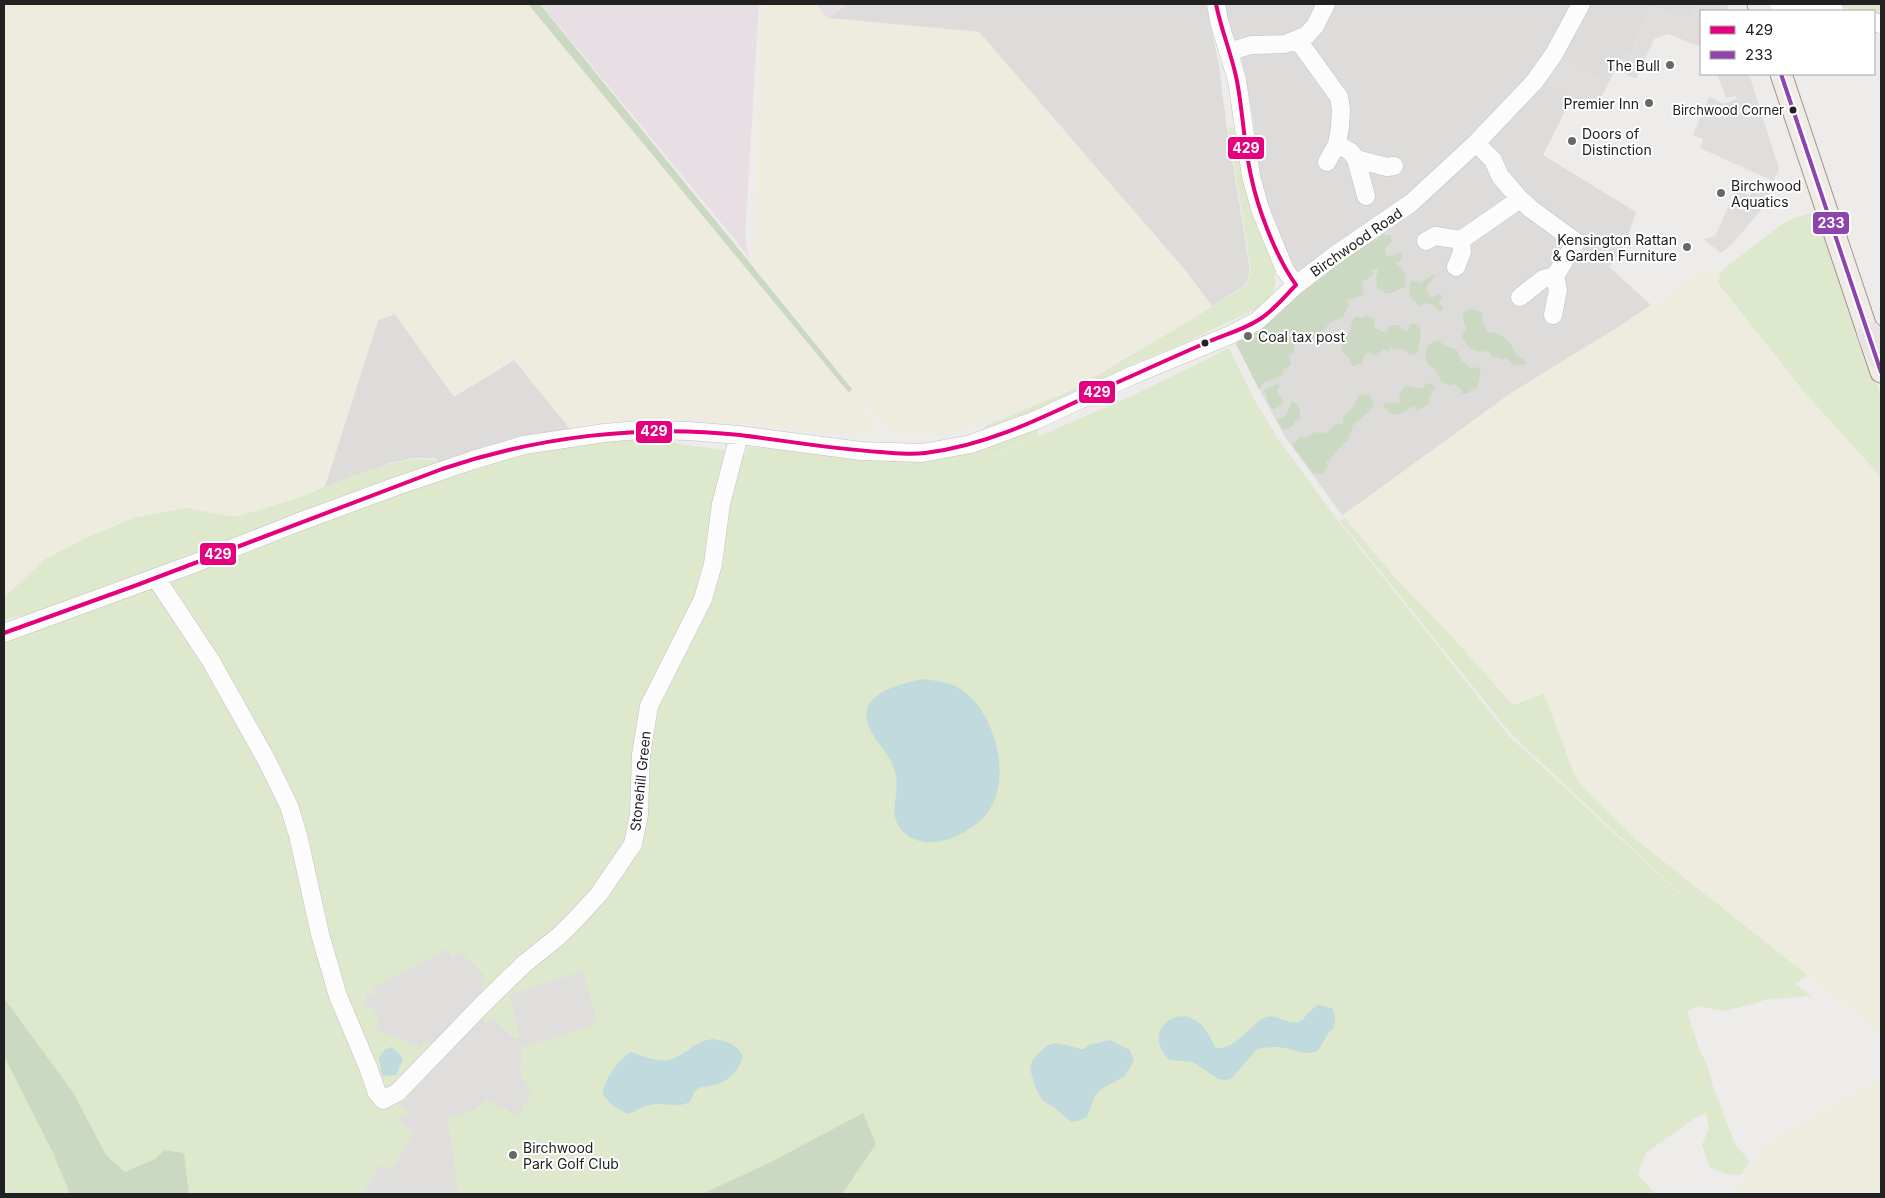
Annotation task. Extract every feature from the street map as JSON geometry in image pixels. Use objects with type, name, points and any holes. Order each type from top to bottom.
[{"type":"highway","points":[[1870,334],[1881,357]]},
{"type":"main road","points":[[1782,75],[1870,334],[1881,372]]},
{"type":"street","points":[[1216,4],[1237,80],[1251,176],[1260,209],[1285,270],[1296,285]]},
{"type":"street","points":[[1228,52],[1251,45],[1286,44],[1307,35],[1315,26],[1326,4]]},
{"type":"street","name":"Birchwood Road","points":[[4,633],[156,578],[394,487],[524,445],[576,436],[639,430],[689,431],[861,451],[922,453],[971,444],[1036,420],[1133,374],[1230,335],[1257,321],[1296,285],[1334,256],[1411,203],[1476,143],[1535,81],[1554,54],[1581,4]]},
{"type":"street","points":[[1775,10],[1794,4],[1831,10]]},
{"type":"street","points":[[1297,39],[1339,97],[1341,109],[1336,144],[1328,162]]},
{"type":"street","points":[[1476,143],[1493,160],[1500,176],[1520,199],[1576,242],[1555,276],[1558,290],[1552,315]]},
{"type":"street","points":[[1336,144],[1351,152],[1356,159],[1366,196]]},
{"type":"street","points":[[1356,159],[1394,166]]},
{"type":"street","points":[[1426,241],[1435,236],[1461,240],[1520,199]]},
{"type":"street","points":[[1456,267],[1462,252],[1461,240]]},
{"type":"street","points":[[1520,297],[1543,279],[1555,276]]},
{"type":"street","name":"Stonehill Green","points":[[156,578],[211,661],[267,761],[289,806],[303,854],[320,934],[338,996],[368,1067],[377,1094],[383,1100],[398,1092],[480,1006],[524,964],[559,936],[576,919],[599,894],[633,844],[640,814],[641,755],[648,706],[704,599],[713,564],[721,504],[739,436]]},
{"type":"shaded area","points":[[4,4],[528,4],[849,393],[853,389],[753,261],[762,4],[815,4],[827,19],[979,32],[1185,271],[1211,306],[1069,390],[1029,408],[964,430],[933,436],[894,436],[855,391],[880,435],[839,434],[696,420],[639,430],[576,435],[514,358],[455,395],[395,314],[378,320],[324,489],[236,517],[186,508],[133,518],[84,539],[44,560],[4,598]]},
{"type":"shaded area","points":[[541,4],[759,4],[745,237],[750,258]]},
{"type":"shaded area","points":[[816,4],[846,4],[827,18]]},
{"type":"shaded area","points":[[847,4],[1206,4],[1219,65],[1226,122],[1250,269],[1248,280],[1244,286],[1212,306],[1185,270],[979,32],[828,18]]},
{"type":"shaded area","points":[[1224,4],[1695,4],[1690,20],[1650,7],[1630,55],[1626,53],[1623,60],[1621,59],[1593,112],[1570,101],[1543,155],[1636,212],[1625,245],[1609,267],[1651,305],[1342,515],[1285,437],[1252,376],[1237,342],[1261,328],[1305,284],[1279,245],[1269,211],[1256,155],[1254,124],[1241,55],[1227,20]]},
{"type":"shaded area","points":[[1695,4],[1729,4],[1726,10],[1700,10],[1700,47],[1668,34],[1654,39],[1636,79],[1619,71],[1626,53],[1631,54],[1650,7],[1690,20]]},
{"type":"shaded area","points":[[1561,56],[1607,82],[1593,108],[1547,85],[1550,79],[1547,77],[1554,66],[1557,67]]},
{"type":"shaded area","points":[[1717,75],[1749,75],[1779,169],[1773,181],[1700,148],[1703,139],[1693,135],[1709,97],[1724,104],[1737,99],[1735,96],[1726,98]]},
{"type":"shaded area","points":[[1757,180],[1772,197],[1734,242],[1721,253],[1703,239],[1715,236],[1736,190],[1750,196]]},
{"type":"shaded area","points":[[1714,265],[1719,271],[1717,284],[1803,392],[1881,478],[1881,1033],[1638,840],[1593,798],[1577,778],[1544,694],[1513,705],[1398,580],[1343,515],[1511,393],[1652,306],[1699,273]]},
{"type":"shaded area","points":[[395,314],[454,397],[514,360],[575,435],[440,470],[436,458],[416,458],[390,463],[324,489],[378,320]]},
{"type":"shaded area","points":[[448,949],[452,958],[460,952],[485,976],[480,982],[483,985],[483,991],[430,1046],[424,1040],[421,1048],[376,1029],[379,1021],[374,1009],[363,1006],[367,994],[376,996],[372,988]]},
{"type":"shaded area","points":[[583,971],[597,1023],[520,1048],[523,1054],[520,1066],[521,1075],[532,1095],[523,1106],[521,1115],[511,1115],[509,1110],[486,1100],[475,1109],[448,1118],[458,1192],[456,1194],[363,1194],[380,1164],[391,1170],[413,1133],[411,1129],[398,1121],[403,1113],[408,1115],[410,1113],[400,1106],[478,1015],[486,1024],[493,1019],[515,1039],[520,1038],[509,995]]},
{"type":"shaded area","points":[[1881,1077],[1881,1194],[1729,1194],[1750,1170],[1766,1144]]},
{"type":"green space","points":[[528,4],[540,4],[852,389],[849,393]]},
{"type":"green space","points":[[1833,4],[1881,4],[1881,19],[1875,16],[1875,10],[1854,10]]},
{"type":"green space","points":[[1228,127],[1234,128],[1243,182],[1275,270],[1275,289],[1270,298],[1256,309],[1186,342],[1132,364],[1104,381],[1063,400],[981,431],[987,425],[1070,391],[1244,287],[1249,280],[1251,269]]},
{"type":"green space","points":[[1812,213],[1820,214],[1881,396],[1881,477],[1804,392],[1718,283],[1720,272],[1781,225],[1794,218]]},
{"type":"green space","points":[[1381,235],[1390,235],[1392,241],[1385,249],[1385,253],[1389,257],[1400,252],[1402,255],[1402,260],[1396,263],[1405,274],[1405,287],[1391,293],[1385,293],[1377,287],[1376,277],[1379,268],[1371,270],[1373,273],[1371,276],[1367,280],[1362,281],[1364,291],[1362,296],[1347,300],[1349,305],[1343,317],[1331,322],[1314,339],[1294,338],[1294,353],[1289,356],[1291,364],[1287,369],[1284,369],[1283,376],[1264,382],[1259,389],[1236,344],[1277,316],[1302,288],[1371,240],[1375,242]]},
{"type":"green space","points":[[1434,274],[1434,278],[1426,287],[1431,298],[1440,294],[1443,297],[1439,302],[1443,307],[1442,311],[1439,311],[1433,305],[1425,303],[1418,306],[1416,301],[1413,301],[1409,292],[1411,280],[1420,283]]},
{"type":"green space","points":[[1472,309],[1483,312],[1482,320],[1488,332],[1497,333],[1505,338],[1511,344],[1516,354],[1527,362],[1525,365],[1514,365],[1506,358],[1491,356],[1489,351],[1476,351],[1466,344],[1462,336],[1466,329],[1462,314],[1466,310]]},
{"type":"green space","points":[[1367,315],[1373,319],[1375,328],[1383,332],[1387,331],[1389,325],[1399,325],[1407,332],[1410,324],[1419,325],[1421,335],[1417,354],[1413,355],[1405,350],[1389,348],[1389,352],[1384,349],[1377,356],[1368,353],[1364,356],[1362,365],[1358,364],[1354,367],[1349,358],[1341,351],[1341,345],[1348,335],[1354,317],[1359,316],[1362,318]]},
{"type":"green space","points":[[1438,340],[1444,345],[1457,350],[1460,359],[1470,368],[1477,367],[1481,370],[1477,390],[1473,388],[1469,393],[1462,394],[1460,388],[1454,384],[1449,386],[1441,381],[1434,368],[1429,366],[1425,358],[1428,345]]},
{"type":"green space","points":[[1229,348],[1256,403],[1281,443],[1339,522],[1509,736],[1678,892],[1738,939],[1679,892],[1511,734],[1340,521],[1345,518],[1397,580],[1444,628],[1513,705],[1544,694],[1576,778],[1593,798],[1638,841],[1807,975],[1795,984],[1811,996],[1764,1000],[1724,1011],[1698,1006],[1687,1011],[1699,1049],[1707,1064],[1712,1084],[1736,1146],[1750,1161],[1741,1175],[1728,1174],[1710,1168],[1702,1145],[1709,1128],[1706,1113],[1696,1117],[1646,1153],[1638,1174],[1655,1194],[4,1194],[4,639],[473,460],[639,431],[680,444],[730,451],[731,467],[746,453],[747,447],[934,458],[970,453],[1037,429],[1038,436],[911,492],[1136,394]]},
{"type":"green space","points":[[1431,383],[1436,388],[1429,397],[1430,403],[1418,411],[1414,406],[1395,414],[1383,407],[1384,403],[1400,402],[1399,395],[1405,385],[1422,389],[1426,384]]},
{"type":"green space","points":[[1277,384],[1280,385],[1277,392],[1284,402],[1274,410],[1270,406],[1264,390]]},
{"type":"green space","points":[[1360,394],[1370,395],[1374,404],[1371,410],[1353,425],[1348,440],[1329,461],[1325,462],[1329,467],[1326,467],[1323,474],[1313,473],[1293,446],[1294,441],[1297,442],[1298,437],[1307,437],[1315,432],[1327,433],[1335,425],[1343,424],[1343,417],[1351,410]]},
{"type":"green space","points":[[1292,401],[1300,409],[1300,420],[1294,422],[1294,425],[1286,430],[1282,428],[1276,419],[1285,416]]},
{"type":"green space","points":[[416,459],[436,460],[438,466],[33,613],[4,620],[4,598],[44,560],[84,539],[133,518],[186,508],[236,517],[301,497],[354,475],[390,464]]},
{"type":"green space","points":[[4,998],[74,1094],[106,1155],[125,1172],[155,1159],[164,1150],[184,1153],[189,1194],[70,1194],[53,1153],[4,1056]]},
{"type":"green space","points":[[863,1113],[876,1144],[842,1194],[702,1194],[773,1161]]},
{"type":"water","points":[[922,679],[945,682],[955,686],[965,692],[976,703],[992,732],[999,766],[999,782],[995,798],[988,812],[972,828],[949,839],[937,842],[925,842],[915,839],[898,826],[894,812],[897,784],[895,772],[888,756],[872,733],[867,720],[867,710],[871,701],[879,694],[900,685]]},
{"type":"water","points":[[1318,1005],[1332,1008],[1335,1018],[1334,1028],[1329,1032],[1318,1051],[1307,1053],[1277,1047],[1257,1049],[1232,1078],[1226,1080],[1218,1079],[1193,1062],[1169,1060],[1159,1043],[1161,1028],[1171,1019],[1178,1017],[1192,1018],[1201,1024],[1216,1048],[1223,1048],[1235,1042],[1264,1018],[1277,1017],[1289,1022],[1298,1022]]},
{"type":"water","points":[[713,1039],[733,1045],[743,1055],[742,1060],[738,1068],[723,1082],[697,1089],[690,1102],[677,1105],[651,1105],[628,1114],[614,1107],[603,1095],[612,1070],[631,1052],[651,1059],[673,1059],[698,1044]]},
{"type":"water","points":[[1110,1040],[1130,1050],[1134,1061],[1125,1076],[1100,1090],[1095,1096],[1087,1117],[1071,1122],[1055,1108],[1043,1101],[1036,1089],[1030,1069],[1033,1059],[1046,1046],[1054,1043],[1084,1049],[1089,1045]]},
{"type":"water","points":[[391,1047],[403,1059],[396,1075],[382,1076],[379,1058],[384,1050]]},
{"type":"transit line","name":"429","points":[[1216,4],[1237,81],[1254,189],[1275,247],[1296,285]]},
{"type":"transit line","name":"233","points":[[1781,75],[1881,372]]},
{"type":"transit line","name":"429","points":[[4,633],[137,585],[442,469],[478,458],[552,441],[627,432],[702,432],[740,435],[845,449],[914,454],[953,448],[980,441],[1033,421],[1210,341],[1248,326],[1270,312],[1296,285]]},
{"type":"place","name":"The Bull","points":[[1670,65]]},
{"type":"place","name":"Premier Inn","points":[[1649,103]]},
{"type":"place","name":"Birchwood Corner","points":[[1793,110]]},
{"type":"place","name":"Doors of Distinction","points":[[1572,141]]},
{"type":"place","name":"Birchwood Aquatics","points":[[1721,193]]},
{"type":"place","name":"Kensington Rattan & Garden Furniture","points":[[1687,247]]},
{"type":"place","name":"Coal tax post","points":[[1248,336]]},
{"type":"place","name":"Birchwood Park Golf Club","points":[[513,1155]]}]
